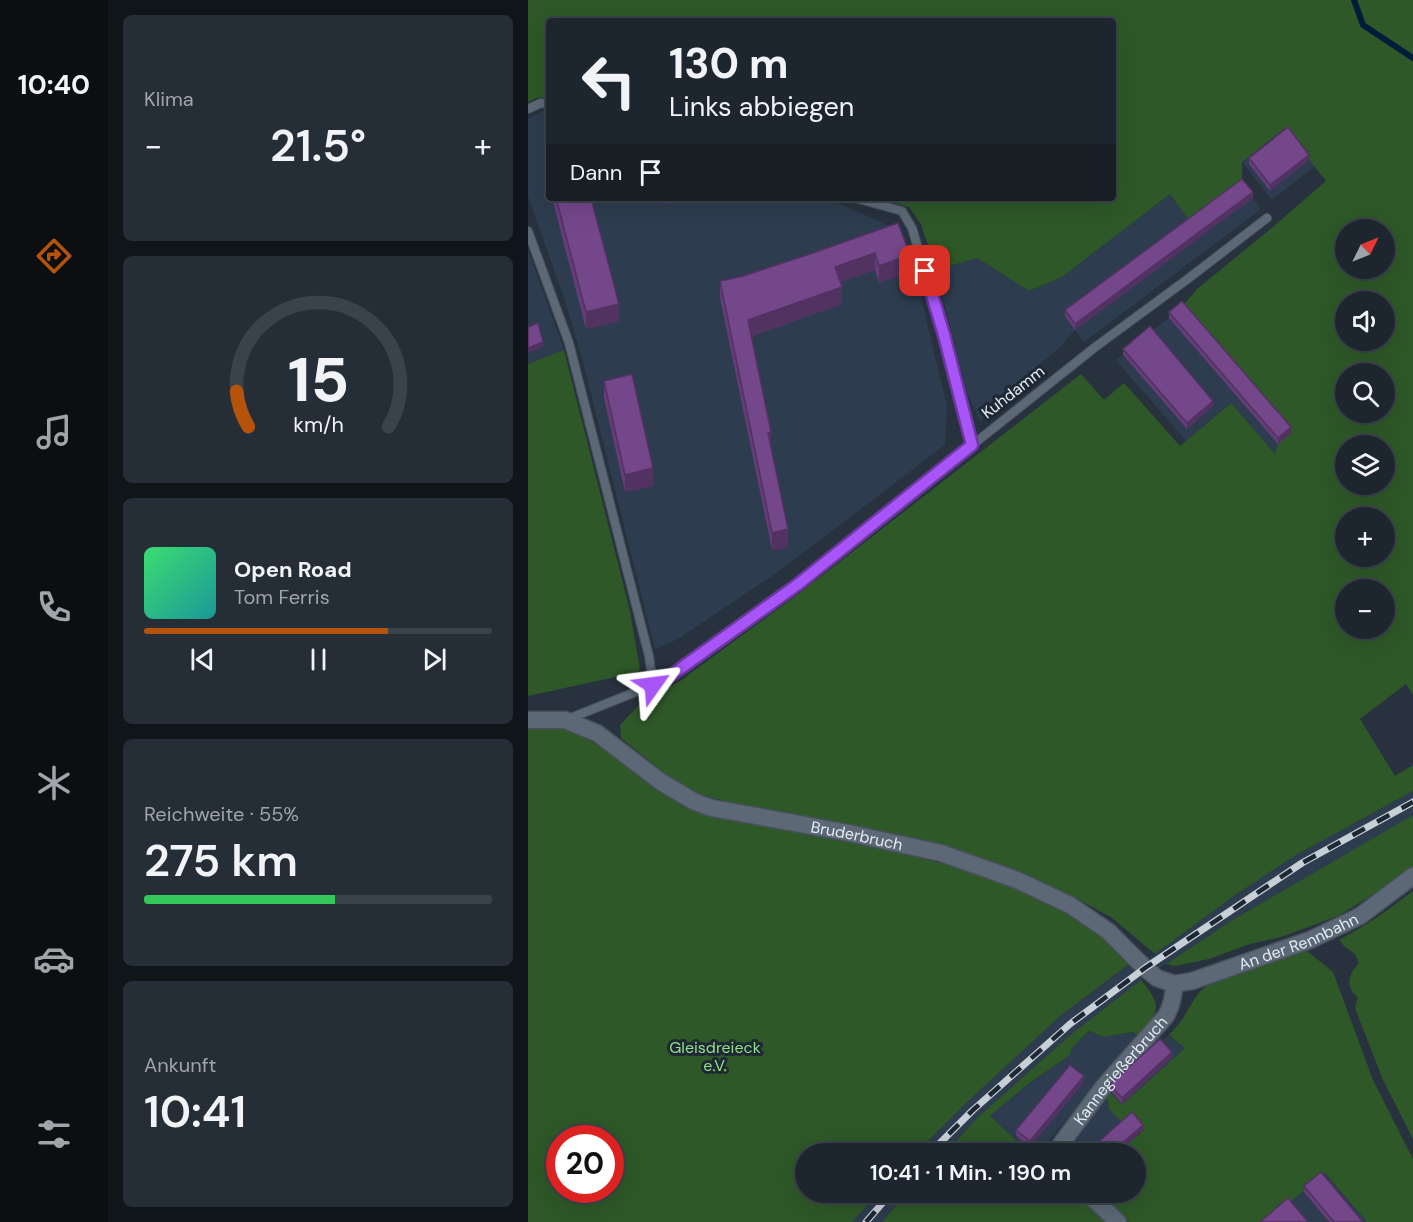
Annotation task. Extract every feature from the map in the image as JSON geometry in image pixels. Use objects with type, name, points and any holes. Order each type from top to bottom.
[{"type":"street","name":"Bruderbruch","points":[[528,720],[565,720],[597,733],[660,782],[694,802],[712,808],[941,853],[1017,880],[1070,905],[1108,931],[1157,978],[1173,984]]},
{"type":"street","name":"An der Rennbahn","points":[[1173,984],[1192,981],[1310,940],[1360,916],[1413,876]]},
{"type":"street","name":"Kannegießerbruch","points":[[1062,1143],[1104,1086],[1166,1016],[1174,995],[1173,984]]},
{"type":"street","points":[[1098,1203],[1118,1222]]},
{"type":"lane","points":[[528,109],[541,103],[546,104]]},
{"type":"lane","points":[[866,201],[902,211],[912,228],[944,335],[972,445]]},
{"type":"lane","name":"Kuhdamm","points":[[565,720],[670,676],[797,585],[1094,348],[1267,218]]},
{"type":"lane","points":[[528,231],[569,344],[649,656],[653,685]]},
{"type":"shaded area","points":[[546,112],[546,201],[834,201],[901,231],[914,269],[947,406],[945,445],[775,574],[678,639],[655,649],[582,358],[566,304],[528,196],[528,119]]},
{"type":"shaded area","points":[[1285,128],[1315,166],[1272,200],[1242,162]]},
{"type":"shaded area","points":[[1242,185],[1261,209],[1084,342],[1075,330],[1056,351],[1035,368],[1040,375],[980,421],[967,392],[936,270],[977,258],[1029,291],[1062,277],[1170,194]]},
{"type":"shaded area","points":[[528,250],[564,350],[528,364]]},
{"type":"shaded area","points":[[1182,307],[1291,433],[1275,455],[1230,403],[1186,441],[1116,360]]},
{"type":"shaded area","points":[[1413,791],[1413,815],[1231,921],[1141,980],[1074,1032],[978,1117],[953,1143],[927,1143],[965,1104],[1060,1016],[1129,964],[1155,954],[1235,895],[1296,855]]},
{"type":"shaded area","points":[[1090,1031],[1103,1037],[1134,1032],[1138,1035],[1046,1143],[1019,1143],[990,1116],[1028,1084],[1070,1055],[1072,1048]]},
{"type":"shaded area","points":[[1169,1035],[1185,1048],[1122,1105],[1108,1090]]},
{"type":"shaded area","points":[[1104,1096],[1107,1098],[1109,1109],[1132,1117],[1144,1130],[1129,1143],[1075,1143]]},
{"type":"shaded area","points":[[1325,1173],[1367,1222],[1266,1222]]},
{"type":"shaded area","points":[[869,1203],[899,1203],[882,1222],[852,1222]]},
{"type":"green space","points":[[528,0],[1413,0],[1413,695],[1406,684],[1360,719],[1395,776],[1413,765],[1413,791],[1296,855],[1235,895],[1155,954],[1112,918],[1021,872],[945,846],[754,809],[695,793],[667,775],[621,738],[620,725],[640,704],[680,681],[797,595],[1081,374],[1104,400],[1124,383],[1180,446],[1231,403],[1275,454],[1278,444],[1291,433],[1182,307],[1197,289],[1326,181],[1285,128],[1242,162],[1242,185],[1191,223],[1170,194],[1062,277],[1029,291],[977,258],[936,270],[921,224],[909,207],[886,201],[1116,201],[1116,18],[546,18],[546,97],[528,102]]},
{"type":"green space","points":[[564,350],[629,607],[640,669],[638,672],[528,696],[528,364]]},
{"type":"green space","name":"Gleisdreieck e.V.","points":[[528,725],[562,728],[576,732],[606,750],[656,790],[690,810],[714,817],[847,840],[944,864],[1015,887],[1066,911],[1104,936],[1129,964],[1060,1016],[926,1143],[795,1143],[795,1203],[869,1203],[852,1222],[528,1222]]},
{"type":"green space","points":[[1413,815],[1413,866],[1382,889],[1338,916],[1281,937],[1250,944],[1209,959],[1175,966],[1166,964],[1231,921]]},
{"type":"green space","points":[[1413,891],[1413,1139],[1383,1080],[1355,1008],[1358,997],[1351,989],[1350,980],[1359,963],[1355,954],[1339,940],[1368,923]]},
{"type":"green space","points":[[1306,950],[1333,972],[1373,1080],[1413,1159],[1413,1222],[1367,1222],[1325,1173],[1266,1222],[1129,1222],[1108,1203],[1146,1203],[1146,1143],[1129,1143],[1144,1130],[1132,1117],[1124,1124],[1109,1109],[1107,1098],[1110,1092],[1122,1105],[1185,1048],[1169,1035],[1182,1020],[1196,996],[1214,981]]},
{"type":"green space","points":[[1141,980],[1156,1003],[1151,1020],[1138,1035],[1133,1032],[1103,1037],[1089,1031],[1072,1048],[1070,1055],[1028,1084],[990,1116],[1019,1143],[954,1143],[978,1117],[1074,1032]]},
{"type":"green space","points":[[898,1203],[1086,1203],[1107,1222],[882,1222]]},
{"type":"building","points":[[1288,127],[1309,155],[1270,185],[1249,158]]},
{"type":"building","points":[[1242,179],[1253,192],[1075,324],[1065,310]]},
{"type":"building","points":[[557,201],[592,201],[619,304],[586,312]]},
{"type":"building","points":[[898,223],[910,255],[879,266],[875,253],[835,267],[842,287],[748,320],[788,529],[772,533],[720,281],[740,277]]},
{"type":"building","points":[[1182,301],[1291,427],[1278,438],[1169,312]]},
{"type":"building","points":[[538,323],[543,342],[528,348],[528,327]]},
{"type":"building","points":[[1150,326],[1213,401],[1187,423],[1123,349]]},
{"type":"building","points":[[632,374],[653,468],[625,475],[604,381]]},
{"type":"building","points":[[1160,1039],[1172,1052],[1122,1098],[1110,1084]]},
{"type":"building","points":[[1070,1065],[1084,1076],[1030,1141],[1016,1130]]},
{"type":"building","points":[[1132,1112],[1143,1125],[1123,1143],[1097,1143]]},
{"type":"building","points":[[1321,1172],[1363,1222],[1334,1222],[1304,1186]]},
{"type":"building","points":[[1288,1198],[1308,1222],[1260,1222]]},
{"type":"waterway","points":[[1354,0],[1363,25],[1413,58]]},
{"type":"railway","points":[[940,1143],[973,1110],[1070,1024],[1145,968],[1302,863],[1413,802]]},
{"type":"railway","points":[[866,1222],[882,1203]]},
{"type":"route","points":[[653,685],[670,676],[797,585],[972,445],[925,271]]}]
